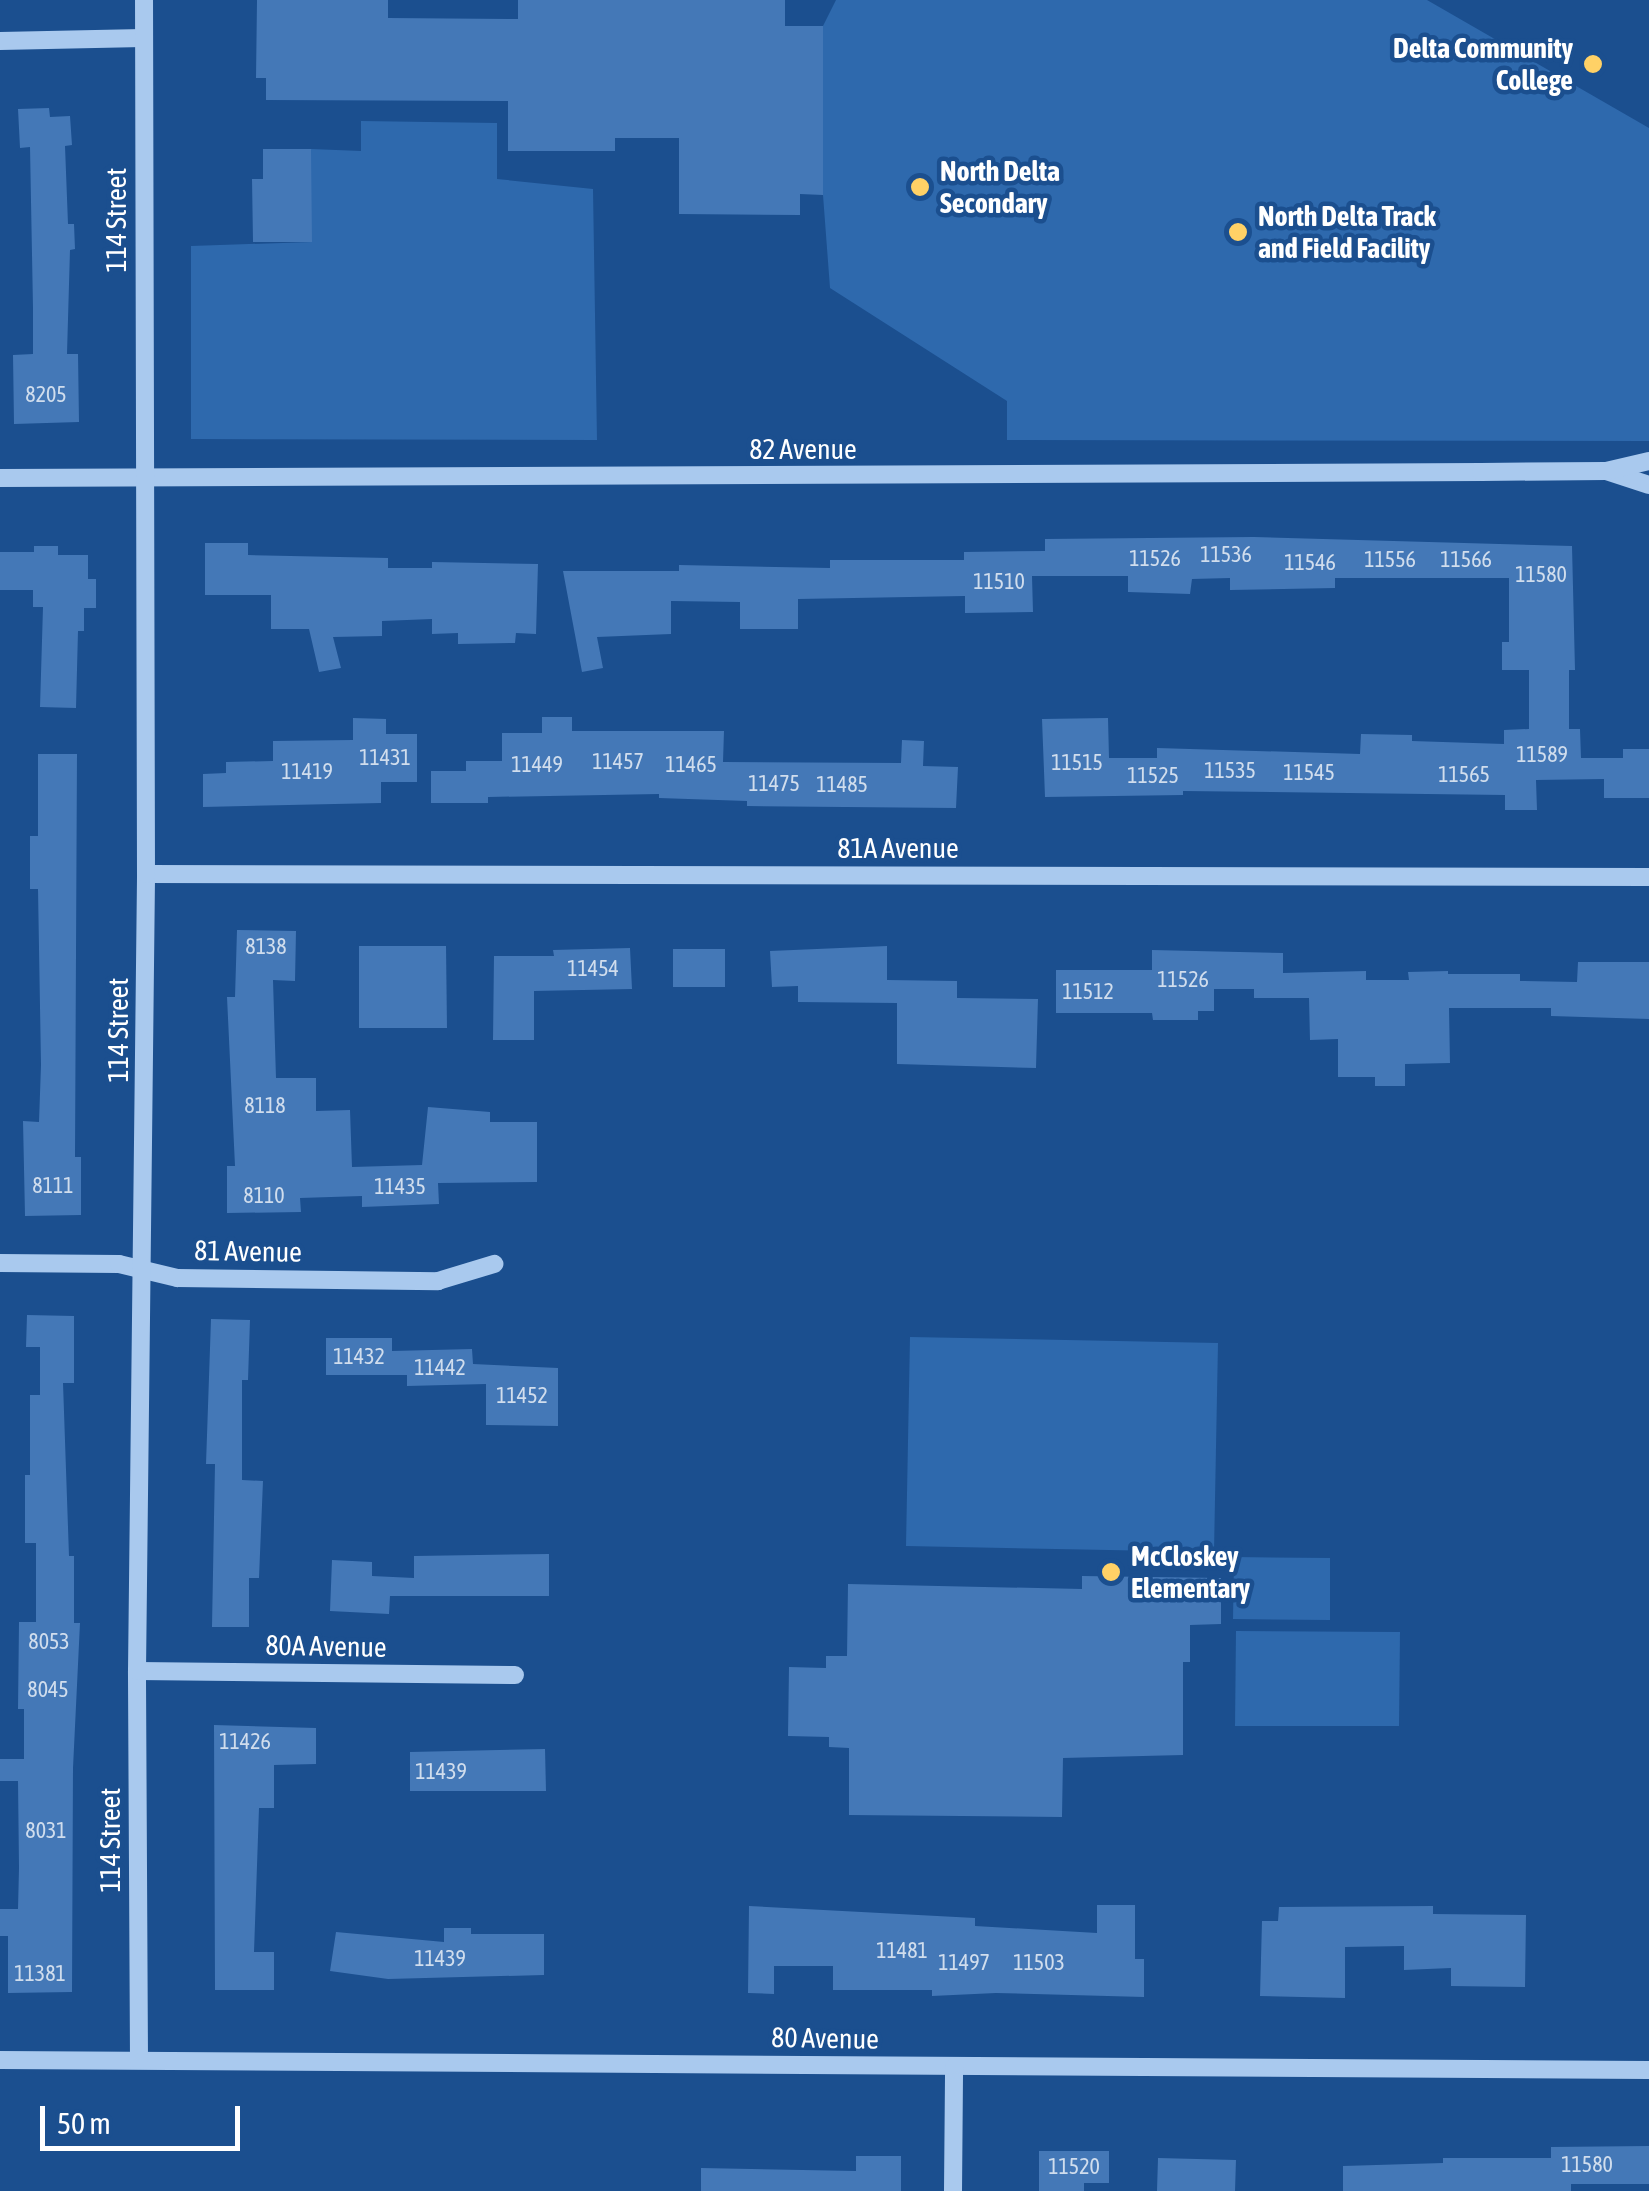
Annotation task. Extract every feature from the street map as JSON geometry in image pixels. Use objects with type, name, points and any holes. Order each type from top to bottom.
[{"type":"street","name":"114 Street","points":[[139,2060],[137,1671],[146,874],[144,0]]},
{"type":"street","points":[[0,40],[143,38]]},
{"type":"street","name":"82 Avenue","points":[[0,478],[1606,471],[1649,461]]},
{"type":"street","name":"82 Avenue","points":[[1606,471],[1649,485]]},
{"type":"street","name":"81A Avenue","points":[[146,874],[1649,877]]},
{"type":"street","name":"81 Avenue","points":[[0,1263],[119,1264],[177,1278],[438,1281],[494,1264]]},
{"type":"street","name":"80A Avenue","points":[[137,1671],[515,1675]]},
{"type":"street","name":"80 Avenue","points":[[0,2060],[1649,2070]]},
{"type":"street","points":[[953,2191],[954,2067]]},
{"type":"shaded area","name":"North Delta Track and Field Facility","points":[[836,0],[1427,0],[1649,128],[1649,441],[1007,440],[1007,401],[830,288],[823,195],[823,26]]},
{"type":"shaded area","points":[[361,121],[497,123],[497,179],[593,189],[597,440],[191,439],[191,246],[311,242],[311,149],[361,151]]},
{"type":"shaded area","points":[[910,1337],[1218,1343],[1214,1552],[906,1546]]},
{"type":"shaded area","points":[[1234,1557],[1330,1558],[1330,1620],[1233,1619]]},
{"type":"shaded area","points":[[1236,1631],[1400,1632],[1399,1726],[1235,1726]]},
{"type":"building","points":[[257,0],[388,0],[388,18],[518,19],[518,0],[785,0],[785,26],[823,26],[823,195],[800,194],[800,215],[679,214],[679,138],[615,138],[615,151],[508,151],[508,101],[266,100],[266,78],[256,78]]},
{"type":"building","points":[[49,108],[50,117],[70,116],[72,145],[65,146],[68,224],[74,224],[75,249],[70,250],[67,354],[78,354],[79,422],[14,424],[13,355],[33,354],[30,147],[20,148],[18,109]]},
{"type":"building","points":[[263,149],[311,149],[312,242],[253,242],[252,179],[263,179]]},
{"type":"building","points":[[1254,537],[1572,546],[1575,670],[1569,670],[1569,729],[1580,729],[1581,758],[1623,758],[1623,749],[1649,749],[1649,798],[1604,798],[1604,779],[1536,780],[1537,810],[1505,810],[1505,795],[1183,791],[1183,795],[1045,797],[1042,719],[1108,718],[1109,758],[1157,758],[1157,748],[1360,754],[1361,734],[1412,735],[1412,741],[1504,744],[1504,730],[1529,729],[1529,670],[1502,670],[1502,642],[1509,642],[1509,578],[1335,578],[1335,588],[1230,590],[1230,578],[1192,579],[1190,594],[1128,592],[1128,576],[1032,576],[1033,612],[965,613],[965,596],[798,599],[798,629],[740,629],[740,602],[671,601],[671,634],[597,637],[603,668],[582,672],[563,571],[679,571],[679,565],[830,568],[830,560],[964,560],[964,552],[1045,551],[1045,539]]},
{"type":"building","points":[[205,543],[248,543],[248,555],[388,558],[388,568],[432,568],[432,562],[538,564],[536,634],[516,633],[515,643],[458,644],[458,633],[432,634],[432,619],[382,621],[382,636],[333,637],[341,668],[319,672],[309,629],[271,629],[271,595],[205,595]]},
{"type":"building","points":[[34,546],[58,546],[58,555],[88,555],[88,579],[96,579],[96,608],[84,608],[84,631],[78,631],[76,708],[40,707],[43,607],[33,607],[33,590],[0,590],[0,552],[34,552]]},
{"type":"building","points":[[542,717],[572,717],[572,731],[724,731],[723,762],[901,763],[902,740],[924,741],[923,766],[958,767],[956,808],[747,806],[747,801],[659,798],[659,794],[488,797],[488,803],[431,803],[431,771],[466,771],[466,761],[502,761],[502,733],[542,733]]},
{"type":"building","points":[[353,718],[386,719],[386,734],[417,734],[417,782],[381,782],[381,803],[203,807],[203,774],[226,773],[226,762],[273,761],[273,741],[353,740]]},
{"type":"building","points":[[38,754],[77,754],[75,1157],[81,1157],[81,1215],[25,1216],[23,1121],[39,1122],[41,1065],[38,889],[30,889],[30,836],[38,836]]},
{"type":"building","points":[[237,930],[296,931],[295,981],[273,980],[276,1078],[316,1078],[316,1111],[350,1110],[352,1167],[422,1165],[428,1107],[490,1112],[490,1122],[537,1122],[537,1182],[438,1183],[439,1204],[362,1207],[362,1196],[300,1198],[301,1212],[227,1213],[227,1166],[235,1166],[227,997],[235,997]]},
{"type":"building","points":[[359,946],[446,946],[447,1028],[359,1028]]},
{"type":"building","points":[[887,946],[887,980],[957,981],[957,998],[1038,999],[1036,1068],[897,1064],[897,1003],[798,1002],[798,986],[772,987],[770,951]]},
{"type":"building","points":[[630,948],[632,989],[534,991],[534,1040],[493,1040],[494,956],[554,956],[553,950]]},
{"type":"building","points":[[673,949],[725,949],[725,987],[673,987]]},
{"type":"building","points":[[1152,950],[1283,953],[1283,973],[1366,971],[1366,980],[1409,980],[1408,972],[1448,971],[1520,974],[1520,981],[1577,982],[1578,962],[1649,962],[1649,1019],[1551,1016],[1551,1008],[1449,1008],[1450,1063],[1405,1064],[1405,1086],[1375,1086],[1375,1077],[1338,1077],[1338,1039],[1310,1040],[1309,998],[1254,998],[1254,989],[1214,989],[1214,1011],[1198,1011],[1198,1020],[1153,1020],[1152,1013],[1056,1013],[1056,970],[1152,970]]},
{"type":"building","points":[[27,1315],[74,1316],[74,1383],[63,1383],[69,1556],[74,1556],[74,1623],[80,1623],[73,1768],[72,1992],[8,1993],[8,1936],[0,1936],[0,1909],[18,1909],[19,1868],[18,1781],[0,1781],[0,1759],[24,1759],[24,1709],[18,1709],[19,1622],[36,1622],[36,1543],[25,1543],[25,1475],[30,1475],[30,1395],[40,1395],[40,1347],[26,1347]]},
{"type":"building","points":[[211,1319],[250,1320],[248,1380],[242,1380],[242,1480],[263,1481],[259,1578],[249,1578],[249,1627],[212,1627],[215,1464],[206,1464]]},
{"type":"building","points":[[326,1338],[392,1338],[392,1351],[472,1349],[473,1364],[558,1368],[558,1426],[486,1425],[486,1384],[407,1386],[407,1375],[326,1375]]},
{"type":"building","points":[[549,1554],[549,1596],[390,1596],[389,1614],[330,1611],[332,1560],[372,1562],[372,1576],[414,1578],[414,1556]]},
{"type":"building","points":[[1082,1576],[1221,1578],[1221,1624],[1190,1625],[1190,1662],[1183,1662],[1183,1755],[1063,1758],[1062,1817],[849,1815],[849,1748],[829,1747],[829,1737],[788,1736],[789,1667],[826,1668],[826,1656],[847,1656],[848,1584],[1082,1589]]},
{"type":"building","points":[[214,1725],[316,1728],[316,1764],[274,1765],[274,1808],[259,1808],[254,1952],[274,1952],[274,1990],[215,1990]]},
{"type":"building","points":[[545,1749],[546,1791],[410,1791],[410,1752]]},
{"type":"building","points":[[1097,1905],[1135,1905],[1135,1959],[1144,1959],[1144,1997],[996,1993],[932,1996],[932,1990],[833,1990],[833,1966],[774,1966],[774,1994],[748,1993],[749,1906],[975,1918],[975,1926],[1097,1933]]},
{"type":"building","points":[[1433,1906],[1433,1914],[1526,1915],[1525,1987],[1451,1986],[1451,1968],[1404,1970],[1404,1946],[1345,1947],[1345,1998],[1260,1996],[1262,1921],[1278,1921],[1279,1907]]},
{"type":"building","points":[[444,1928],[471,1928],[471,1934],[544,1934],[544,1975],[388,1979],[330,1971],[336,1932],[444,1942]]},
{"type":"building","points":[[1649,2146],[1649,2184],[1571,2184],[1571,2191],[1343,2191],[1343,2166],[1443,2163],[1443,2158],[1551,2158],[1551,2147]]},
{"type":"building","points":[[1039,2151],[1109,2151],[1109,2183],[1084,2183],[1084,2191],[1039,2191]]},
{"type":"building","points":[[856,2156],[901,2156],[901,2191],[701,2191],[701,2168],[856,2171]]},
{"type":"building","points":[[1158,2158],[1236,2160],[1235,2191],[1157,2191]]},
{"type":"place","name":"Delta Community College","points":[[1593,64]]},
{"type":"place","name":"North Delta Secondary","points":[[920,187]]},
{"type":"place","name":"North Delta Track and Field Facility","points":[[1238,232]]},
{"type":"place","name":"McCloskey Elementary","points":[[1111,1572]]}]
